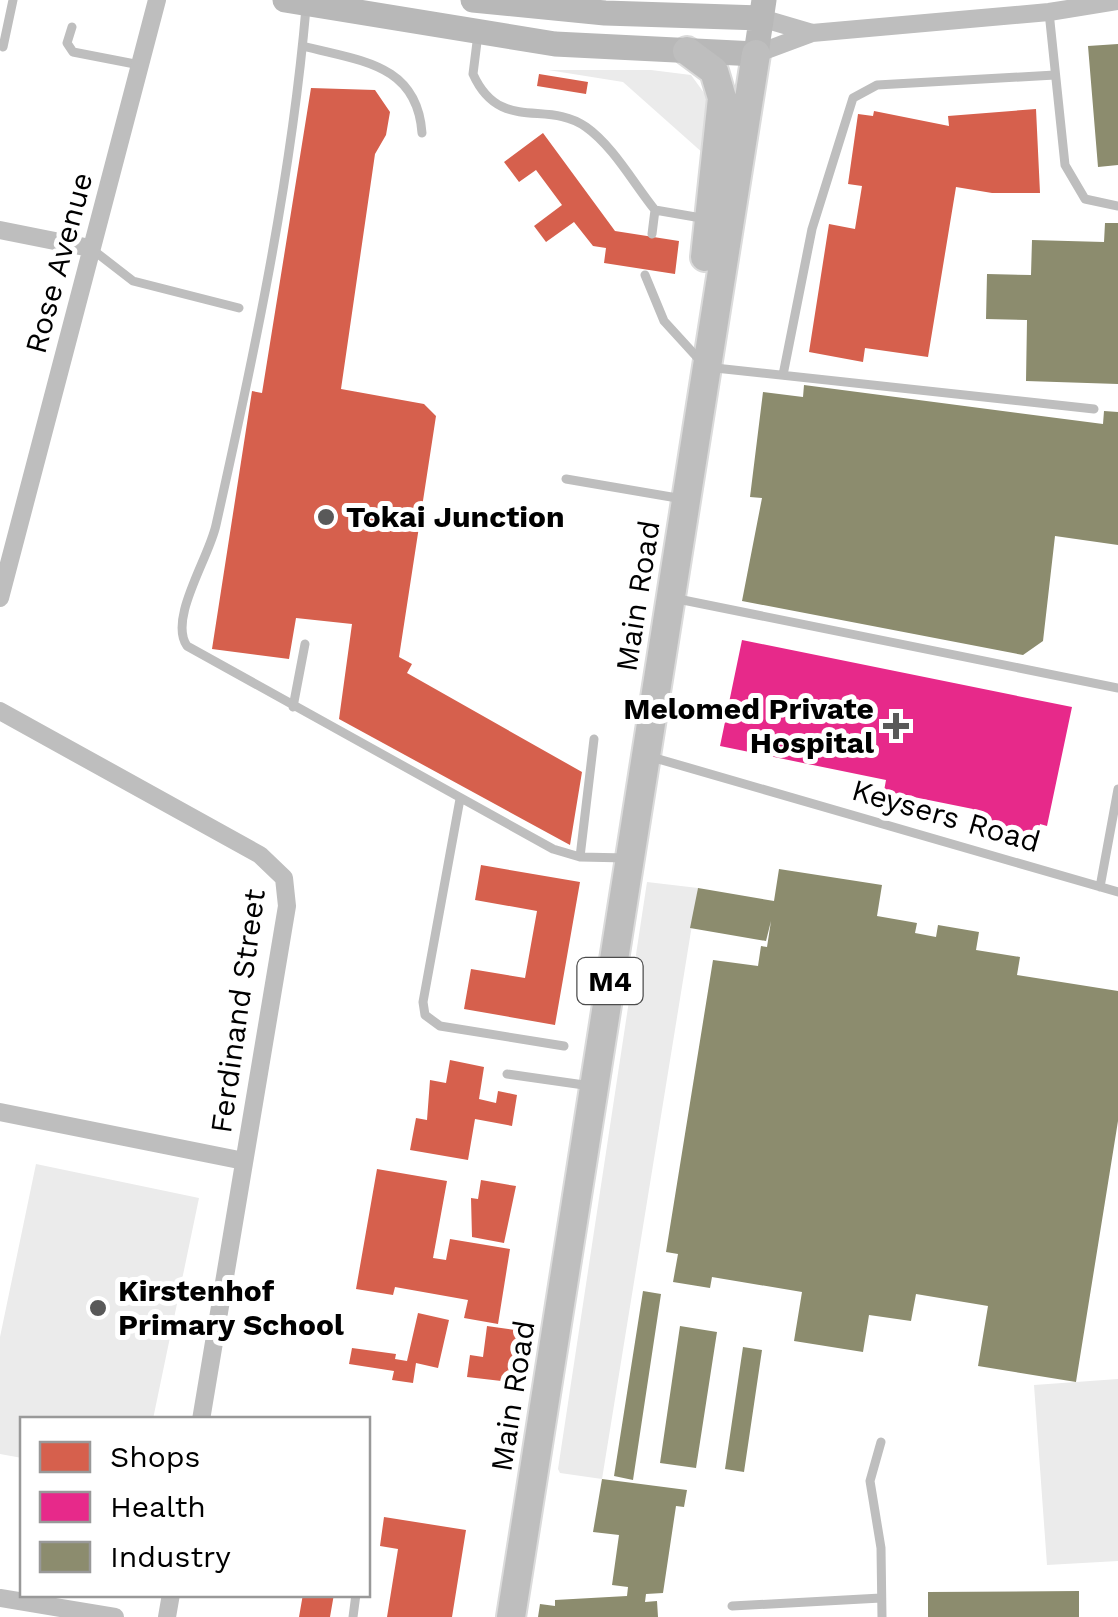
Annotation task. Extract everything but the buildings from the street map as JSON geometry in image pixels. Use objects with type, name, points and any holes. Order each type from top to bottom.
[{"type":"main road","points":[[473,0],[762,9]]},
{"type":"main road","points":[[299,1],[478,34],[556,44],[756,54]]},
{"type":"main road","name":"Main Road","points":[[511,1617],[670,597],[677,498],[719,221],[756,54],[762,9]]},
{"type":"main road","points":[[687,51],[714,72],[722,98],[719,221]]},
{"type":"main road","points":[[658,674],[649,622],[677,498]]},
{"type":"street","name":"Rose Avenue","points":[[0,598],[158,0]]},
{"type":"street","points":[[756,54],[812,32],[1048,12],[1118,0]]},
{"type":"street","points":[[762,9],[812,32]]},
{"type":"street","points":[[0,230],[90,248]]},
{"type":"street","name":"Ferdinand Street","points":[[0,711],[260,855],[284,878],[287,906],[201,1417]]},
{"type":"street","points":[[0,1112],[244,1161]]},
{"type":"street","points":[[0,1598],[114,1617]]},
{"type":"lane","points":[[3,46],[13,0]]},
{"type":"lane","points":[[299,1],[302,46],[260,313],[216,526],[179,625],[186,646],[553,849],[580,857],[630,858]]},
{"type":"lane","points":[[1048,12],[1069,176],[1092,203],[1118,206]]},
{"type":"lane","points":[[72,27],[67,42],[73,52],[140,65]]},
{"type":"lane","points":[[478,34],[473,74],[490,98],[509,111],[568,119],[589,129],[655,210],[719,221]]},
{"type":"lane","points":[[302,46],[385,70],[406,83],[421,115],[422,133]]},
{"type":"lane","points":[[784,375],[812,230],[853,98],[877,85],[1055,75]]},
{"type":"lane","points":[[652,234],[655,210]]},
{"type":"lane","points":[[90,248],[133,280],[239,308]]},
{"type":"lane","points":[[645,275],[664,320],[699,360],[784,375],[1094,409]]},
{"type":"lane","points":[[566,478],[677,498]]},
{"type":"lane","points":[[670,597],[1118,688]]},
{"type":"lane","points":[[293,707],[305,644]]},
{"type":"lane","points":[[580,857],[594,738]]},
{"type":"lane","name":"Keysers Road","points":[[646,756],[1118,892]]},
{"type":"lane","points":[[1100,887],[1118,789]]},
{"type":"lane","points":[[460,800],[423,1002],[425,1015],[440,1026],[564,1046]]},
{"type":"lane","points":[[508,1074],[594,1087]]},
{"type":"lane","points":[[882,1442],[870,1480],[881,1548],[882,1617]]},
{"type":"lane","points":[[732,1606],[882,1598]]},
{"type":"shaded area","points":[[548,70],[651,70],[691,75],[710,101],[704,154],[623,82]]},
{"type":"shaded area","points":[[647,882],[698,888],[602,1479],[560,1473],[558,1469]]},
{"type":"shaded area","name":"Kirstenhof Primary School","points":[[36,1164],[199,1198],[153,1417],[20,1417],[20,1458],[0,1454],[0,1337]]},
{"type":"shaded area","points":[[1118,1379],[1118,1561],[1047,1565],[1034,1385]]},
{"type":"place","name":"Tokai Junction","points":[[326,517]]},
{"type":"place","name":"Melomed Private Hospital","points":[[896,726]]},
{"type":"place","name":"Kirstenhof Primary School","points":[[98,1308]]}]
